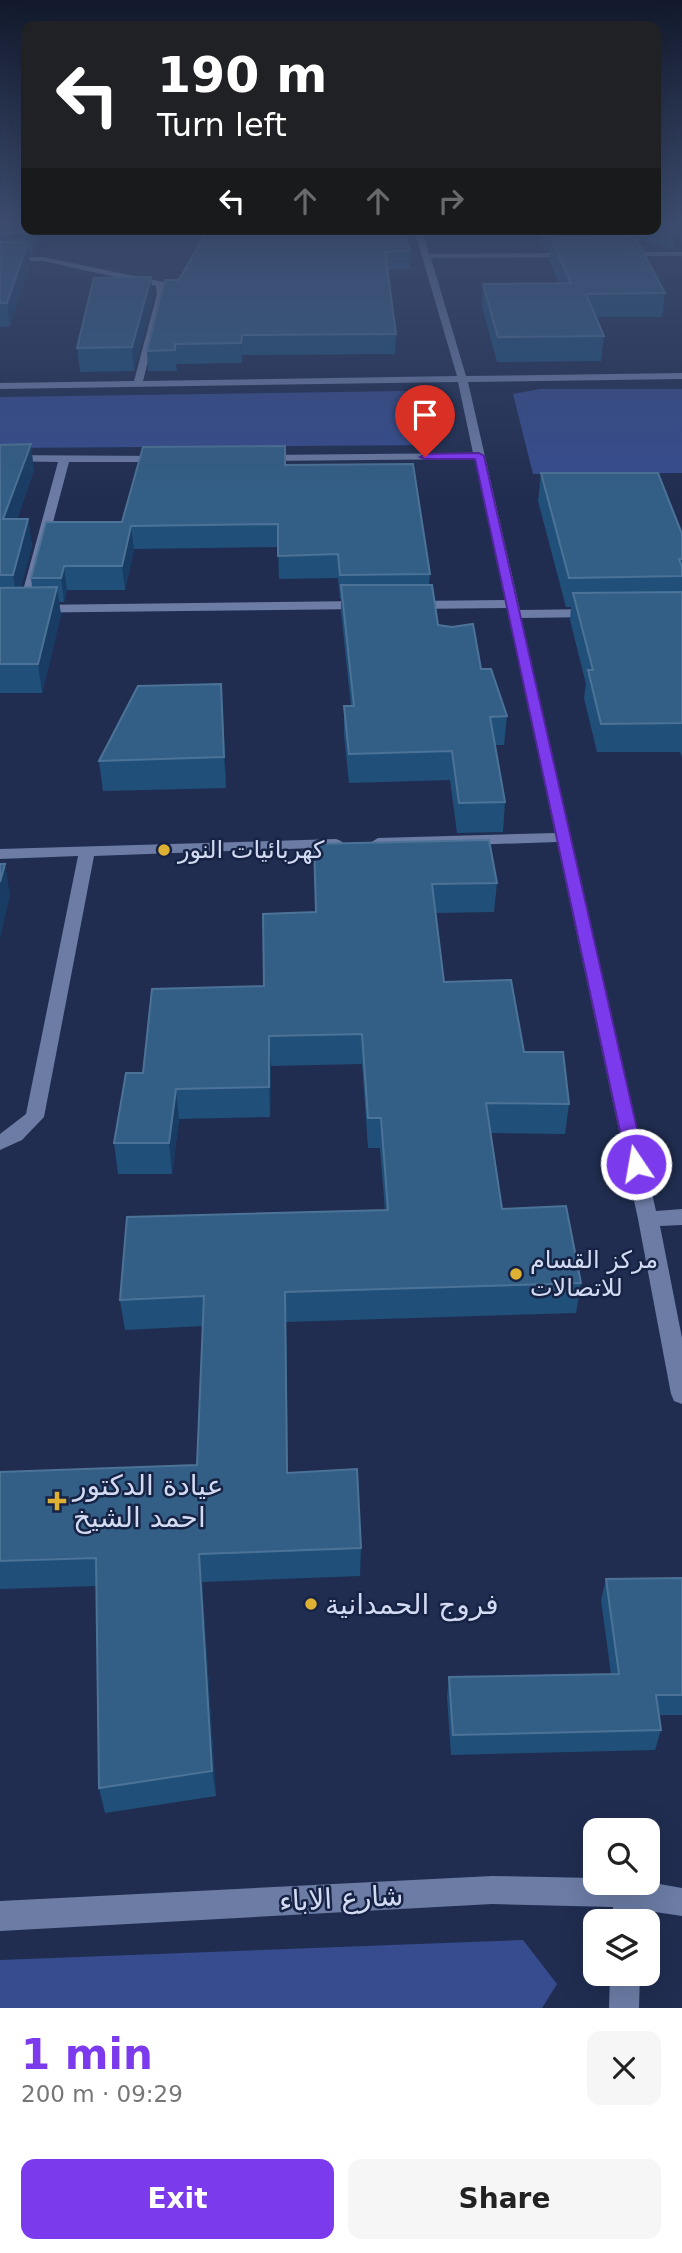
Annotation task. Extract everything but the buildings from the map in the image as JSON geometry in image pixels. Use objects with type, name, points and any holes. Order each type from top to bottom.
[{"type":"street","points":[[138,383],[155,315]]},
{"type":"street","points":[[443,315],[462,378],[648,1219],[682,1394]]},
{"type":"street","points":[[0,386],[682,376]]},
{"type":"street","points":[[249,458],[479,456]]},
{"type":"street","points":[[0,458],[182,458]]},
{"type":"street","points":[[24,609],[64,459]]},
{"type":"street","points":[[0,609],[373,605]]},
{"type":"street","points":[[400,605],[612,613]]},
{"type":"street","points":[[0,854],[563,837]]},
{"type":"street","points":[[0,1143],[15,1135],[35,1117],[87,851]]},
{"type":"street","points":[[648,1219],[682,1217]]},
{"type":"street","name":"شارع الاباء","points":[[0,1916],[492,1891],[627,1907],[682,1902]]},
{"type":"street","points":[[624,2008],[625,1986]]},
{"type":"shaded area","points":[[540,389],[682,389],[682,473],[533,474],[513,394]]},
{"type":"shaded area","points":[[407,391],[436,398],[439,445],[0,448],[0,397]]},
{"type":"shaded area","points":[[523,1940],[557,1984],[542,2008],[0,2008],[0,1960]]},
{"type":"place","name":"كهربائيات النور","points":[[164,850]]},
{"type":"place","name":"مركز القسام للاتصالات","points":[[516,1274]]},
{"type":"place","name":"عيادة الدكتور احمد الشيخ","points":[[57,1501]]},
{"type":"place","name":"فروج الحمدانية","points":[[311,1604]]},
{"type":"route","points":[[425,457],[479,456],[636,1164]]}]
